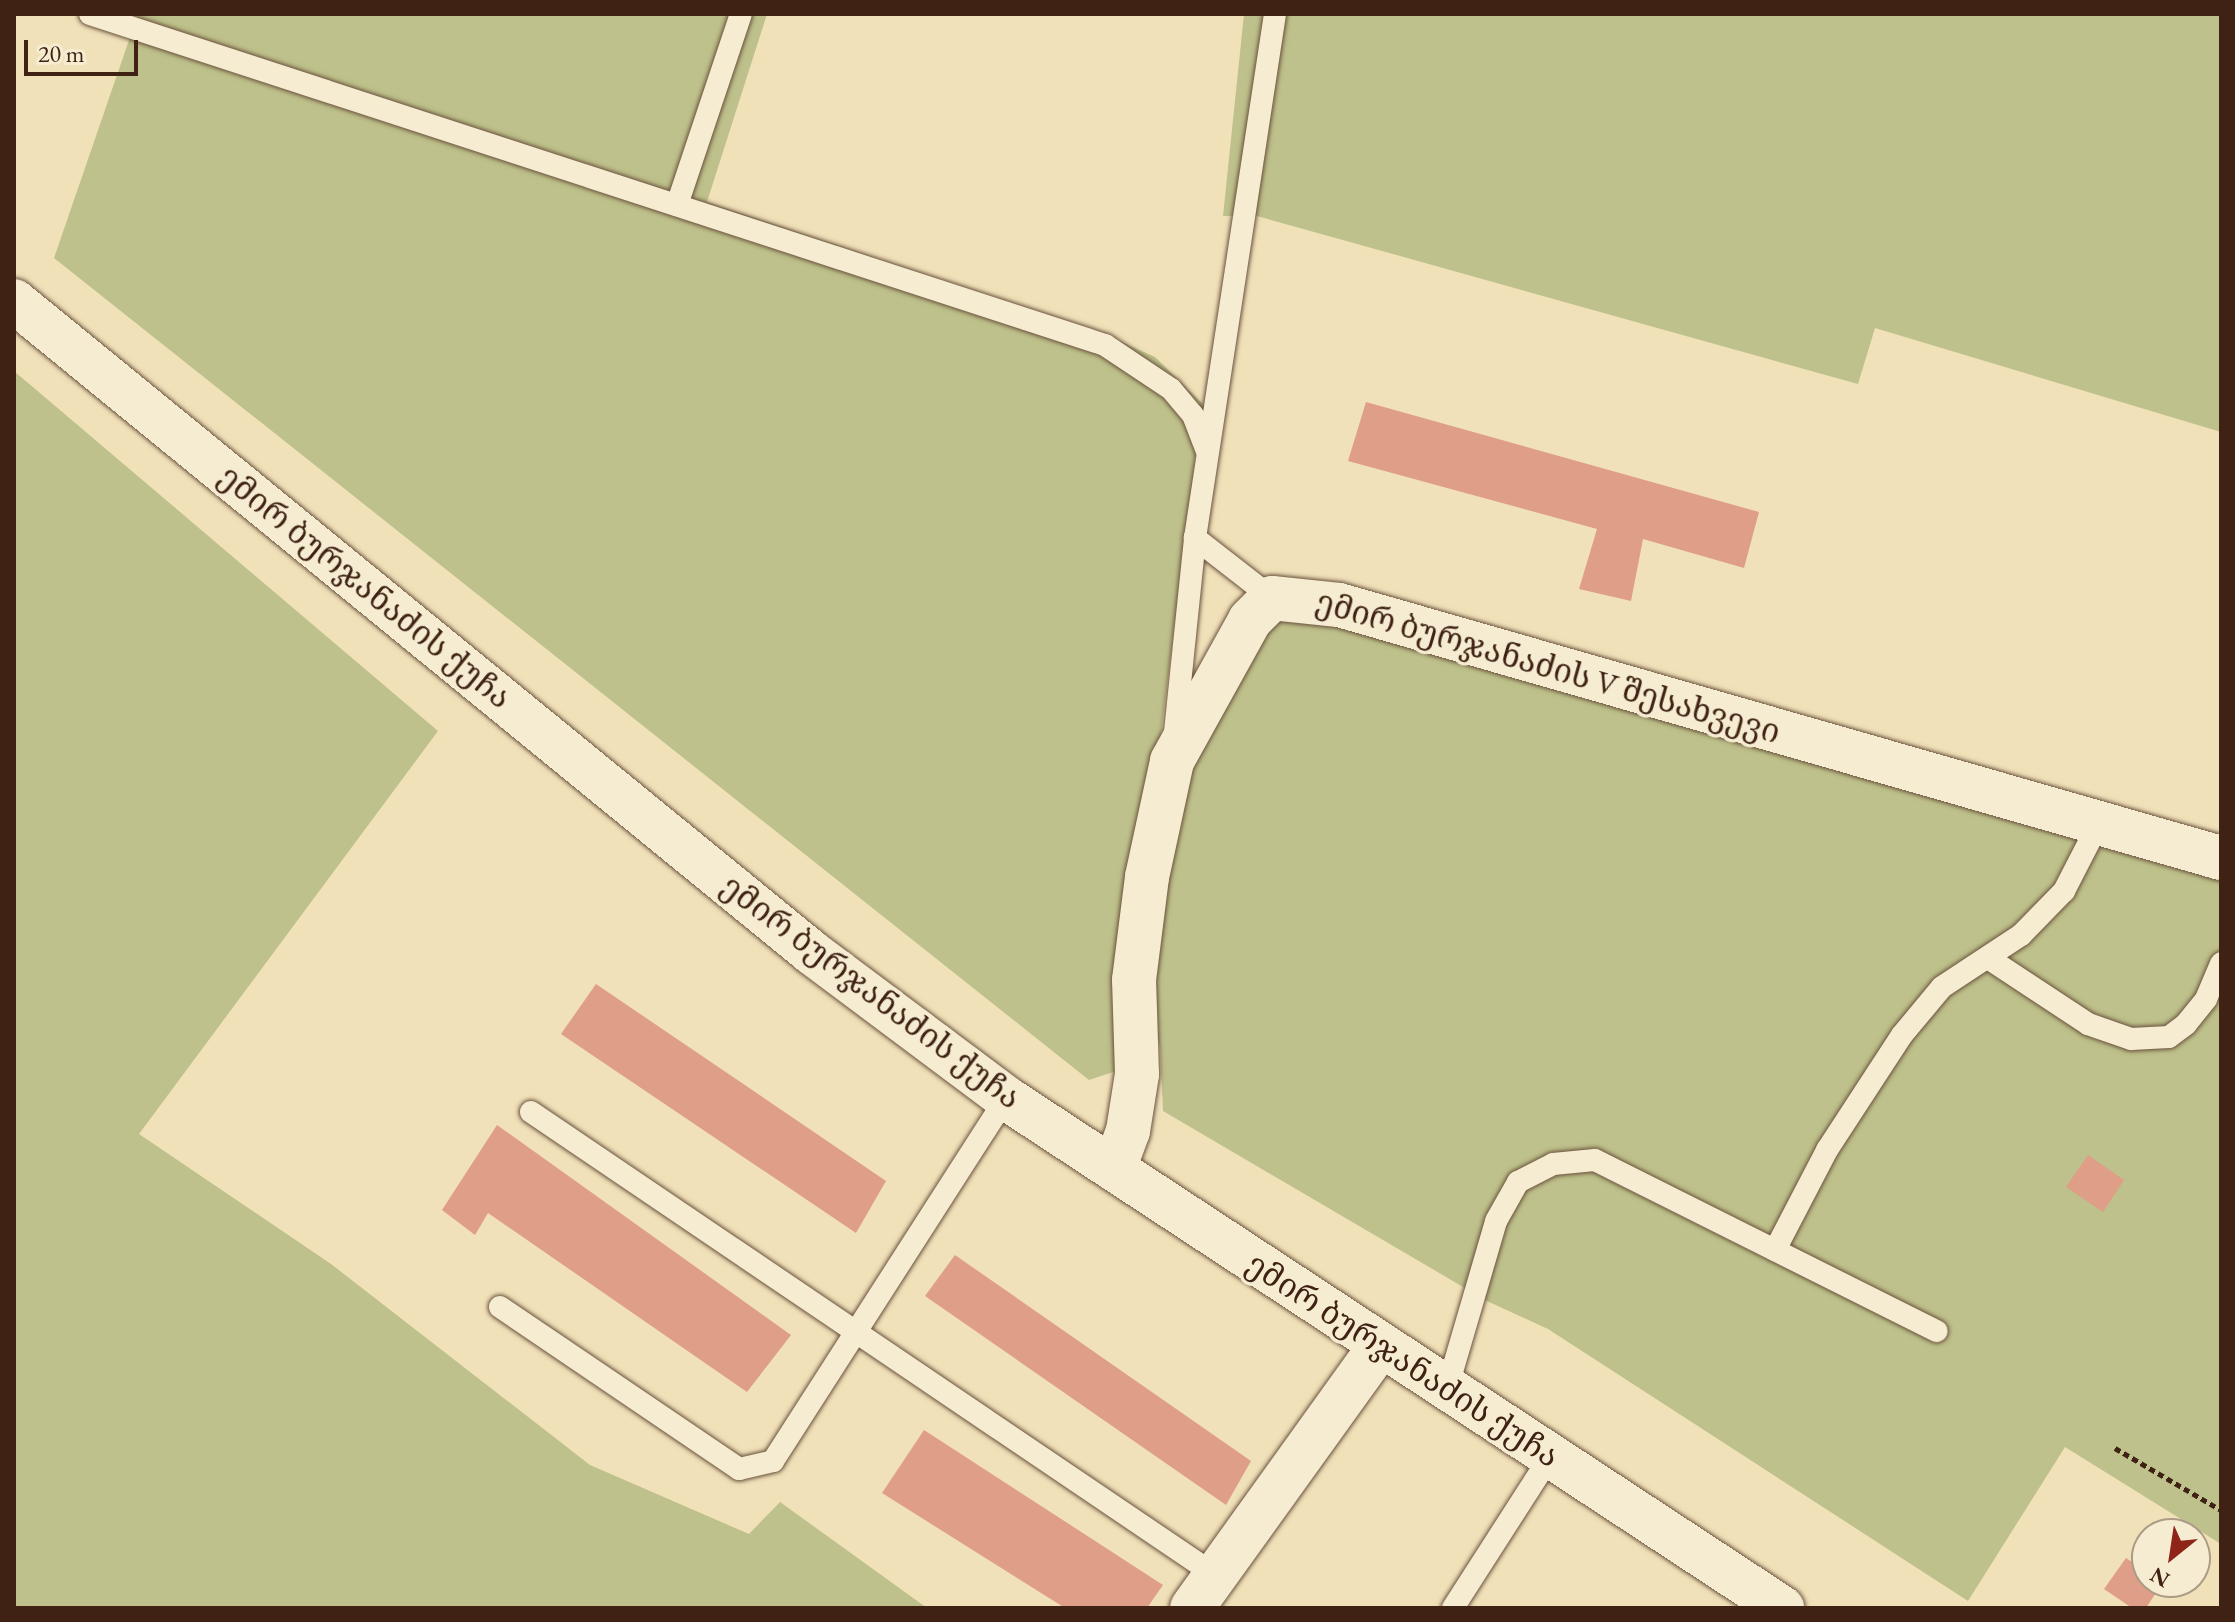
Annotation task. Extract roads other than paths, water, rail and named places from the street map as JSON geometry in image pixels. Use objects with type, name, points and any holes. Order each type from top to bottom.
[{"type":"street","name":"ემირ ბურჯანაძის ქუჩა","points":[[14,301],[811,952],[1006,1098],[1782,1608]]},
{"type":"street","name":"ემირ ბურჯანაძის V შესახვევი","points":[[1114,1169],[1128,1131],[1137,1074],[1134,980],[1147,877],[1172,761],[1250,620],[1272,598],[1339,605],[2221,858]]},
{"type":"street","points":[[1203,1592],[1380,1346]]},
{"type":"lane","points":[[90,14],[1105,345],[1171,389],[1193,415],[1207,451]]},
{"type":"lane","points":[[677,205],[741,14]]},
{"type":"lane","points":[[1172,761],[1195,538],[1275,14]]},
{"type":"lane","points":[[1195,538],[1272,598]]},
{"type":"lane","points":[[1775,1250],[1827,1150],[1902,1035],[1942,987],[2021,935],[2064,891],[2099,823]]},
{"type":"lane","points":[[1988,958],[2088,1024],[2131,1039],[2169,1037],[2186,1024],[2206,999],[2221,963]]},
{"type":"lane","points":[[500,1307],[739,1469],[773,1461],[1006,1098]]},
{"type":"lane","points":[[531,1112],[854,1331],[1203,1592]]},
{"type":"lane","points":[[1447,1389],[1496,1221],[1518,1182],[1553,1164],[1595,1160],[1937,1331]]},
{"type":"lane","points":[[1453,1608],[1550,1457]]}]
